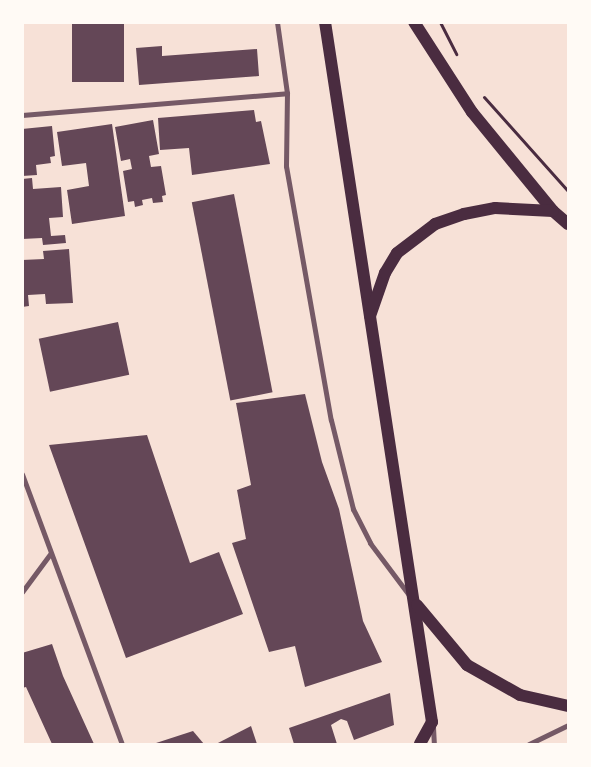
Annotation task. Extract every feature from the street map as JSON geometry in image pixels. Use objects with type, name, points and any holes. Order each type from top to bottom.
[{"type":"main road","points":[[325,22],[369,318],[416,604],[432,722],[420,744]]},
{"type":"main road","points":[[414,22],[472,112],[553,211],[568,224]]},
{"type":"main road","points":[[369,318],[385,273],[397,253],[435,224],[464,214],[495,208],[553,211]]},
{"type":"main road","points":[[416,604],[467,665],[520,696],[568,706]]},
{"type":"street","points":[[278,22],[288,93],[286,166],[333,429],[357,518],[370,544],[416,604]]},
{"type":"street","points":[[22,115],[288,93]]},
{"type":"street","points":[[22,474],[50,554],[122,744]]},
{"type":"street","points":[[22,592],[50,554]]},
{"type":"street","points":[[432,722],[434,744]]},
{"type":"street","points":[[529,744],[568,725]]},
{"type":"path","points":[[440,22],[458,55]]},
{"type":"path","points":[[483,95],[568,191]]},
{"type":"building","points":[[72,22],[124,22],[124,82],[72,82]]},
{"type":"building","points":[[162,46],[162,56],[257,49],[259,76],[139,85],[136,48]]},
{"type":"building","points":[[254,110],[256,122],[261,121],[270,164],[192,175],[189,148],[160,150],[158,118]]},
{"type":"building","points":[[153,120],[159,154],[149,156],[151,167],[161,166],[166,195],[162,196],[163,202],[153,203],[152,198],[142,200],[143,205],[135,207],[134,201],[128,202],[123,171],[132,169],[130,159],[121,161],[115,127]]},
{"type":"building","points":[[112,124],[125,216],[72,224],[67,190],[89,186],[86,163],[62,166],[57,132]]},
{"type":"building","points":[[52,126],[55,156],[50,157],[51,163],[36,165],[37,175],[22,176],[22,129]]},
{"type":"building","points":[[32,178],[33,189],[61,187],[63,217],[49,218],[51,236],[65,235],[66,243],[43,245],[42,238],[22,239],[22,179]]},
{"type":"building","points":[[234,194],[273,392],[230,400],[192,202]]},
{"type":"building","points":[[69,249],[73,303],[46,304],[45,294],[28,295],[29,306],[22,307],[22,260],[44,259],[43,251]]},
{"type":"building","points":[[118,322],[129,375],[50,392],[39,339]]},
{"type":"building","points":[[305,394],[322,462],[339,509],[363,621],[382,662],[305,687],[295,646],[269,652],[232,543],[246,539],[237,490],[251,485],[236,403]]},
{"type":"building","points":[[147,435],[190,563],[219,552],[243,614],[126,658],[49,445]]},
{"type":"building","points":[[52,644],[63,676],[94,744],[52,744],[26,687],[22,688],[22,653]]},
{"type":"building","points":[[390,693],[394,725],[354,740],[347,721],[341,719],[331,725],[337,744],[294,744],[289,728]]},
{"type":"building","points":[[251,726],[257,744],[216,744]]},
{"type":"building","points":[[193,731],[204,744],[153,744]]}]
